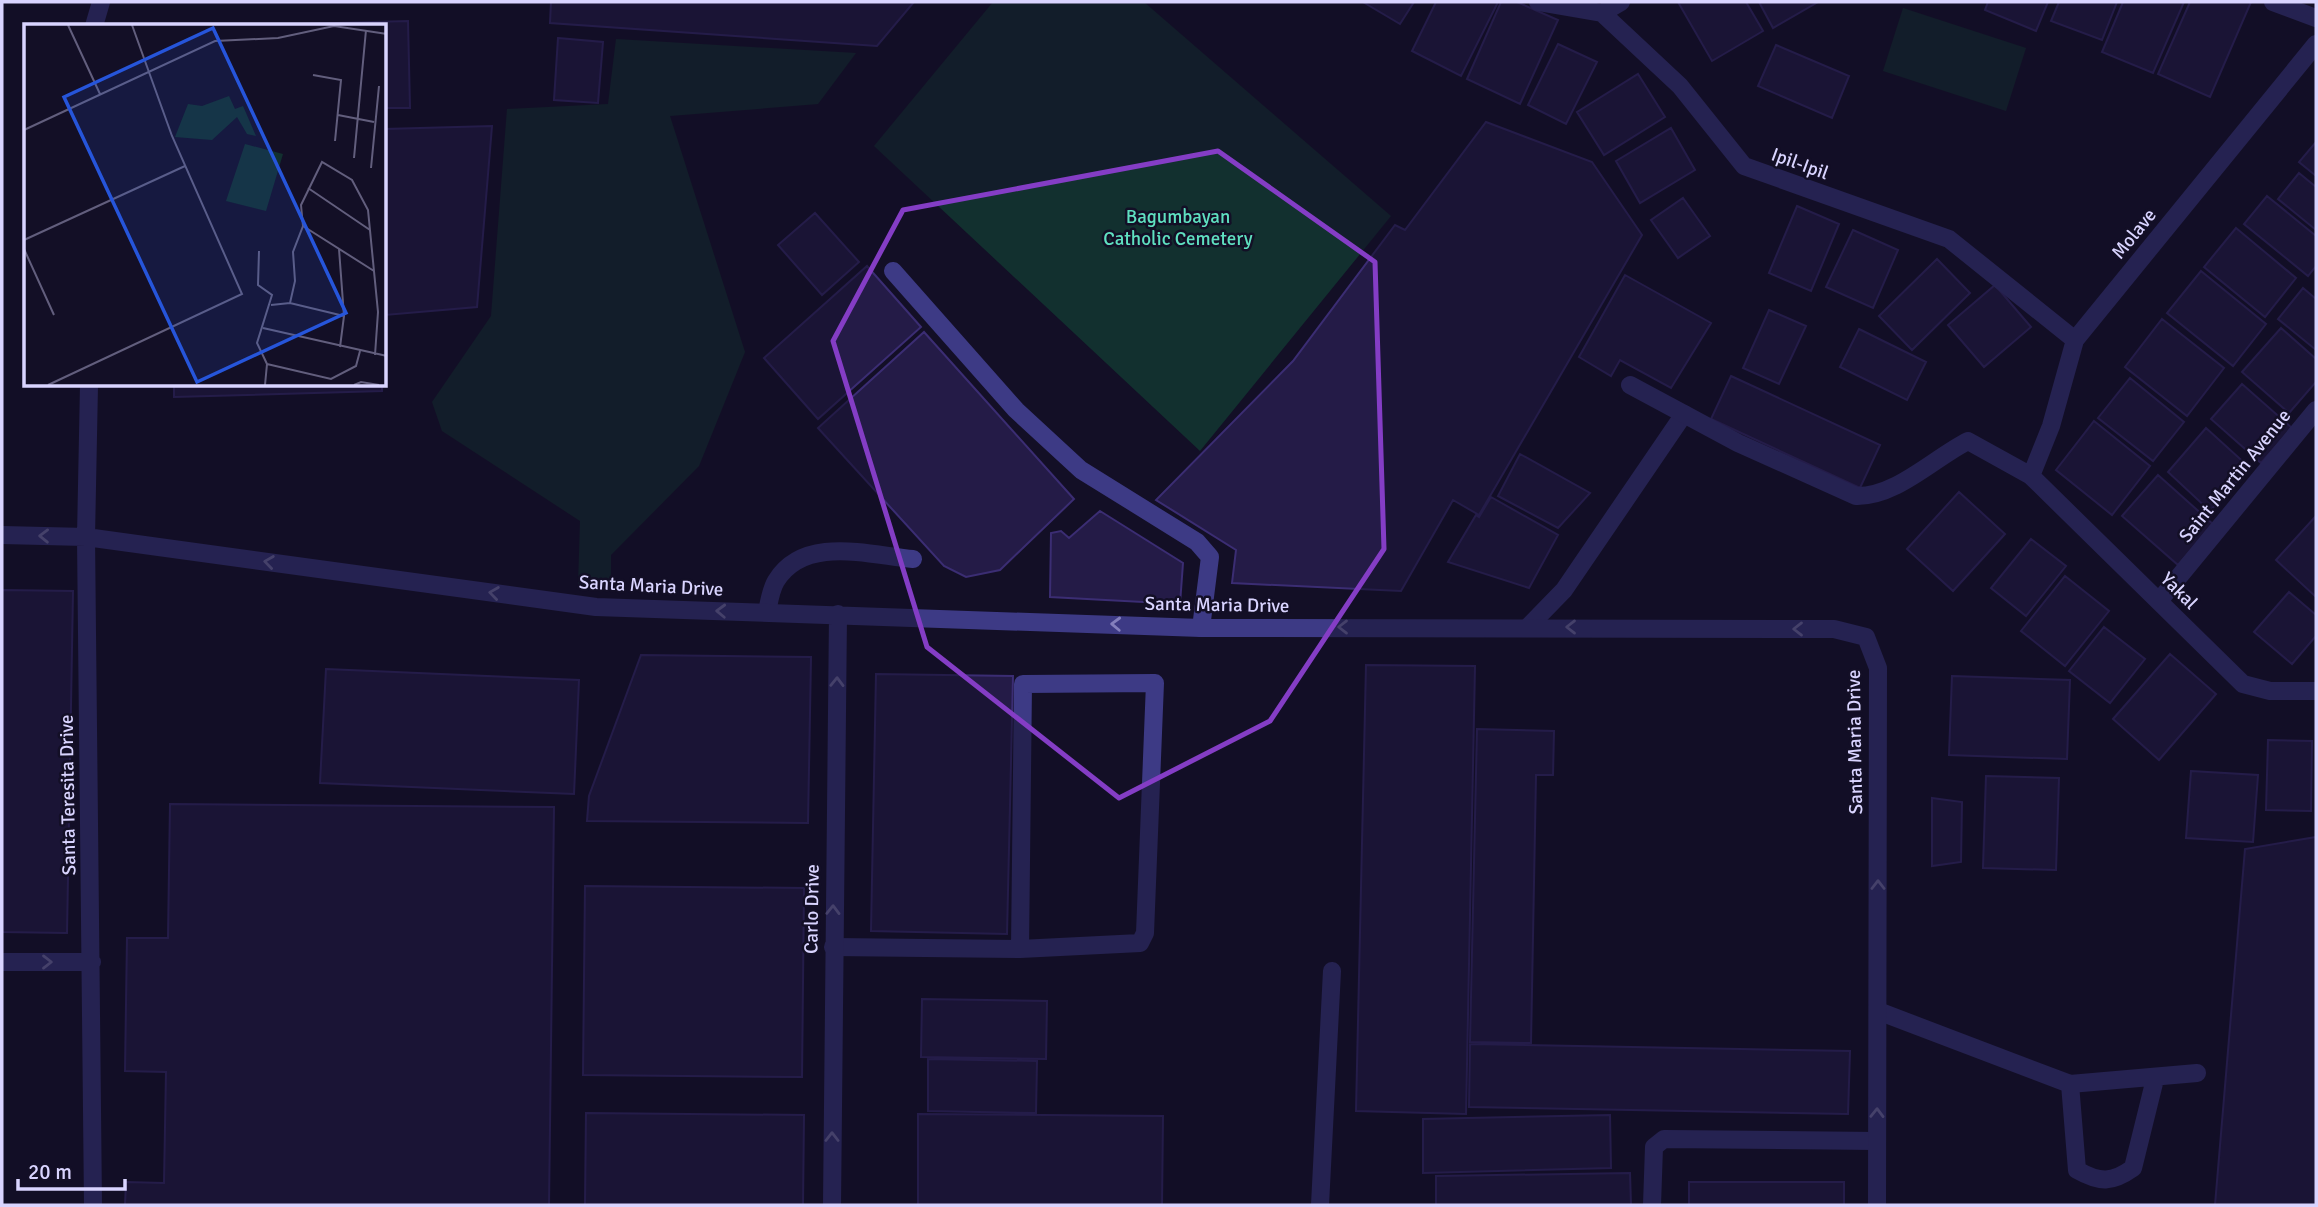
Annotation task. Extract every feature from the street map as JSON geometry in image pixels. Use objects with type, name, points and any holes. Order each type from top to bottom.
[{"type":"street","points":[[95,24],[101,2]]},
{"type":"street","points":[[1538,2],[1602,13],[1621,2]]},
{"type":"street","points":[[2273,2],[2316,18]]},
{"type":"street","name":"Ipil-Ipil","points":[[1602,13],[1680,86],[1744,166],[1949,239],[2075,340]]},
{"type":"street","name":"Molave","points":[[2031,477],[2051,426],[2075,340],[2316,44]]},
{"type":"street","points":[[893,271],[1016,411],[1081,470],[1197,542],[1210,557],[1201,628]]},
{"type":"street","points":[[1528,627],[1564,590],[1684,414],[1630,385]]},
{"type":"street","name":"Santa Teresita Drive","points":[[89,387],[86,537],[93,1205]]},
{"type":"street","name":"Saint Martin Avenue","points":[[2159,601],[2316,410]]},
{"type":"street","name":"Yakal","points":[[1684,414],[1738,443],[1856,496],[1869,496],[1905,480],[1968,441],[2031,477],[2243,684],[2270,691],[2316,691]]},
{"type":"street","name":"Santa Maria Drive","points":[[2,535],[86,537],[596,607],[1201,628],[1834,629],[1866,637],[1878,668],[1877,1205]]},
{"type":"street","points":[[766,612],[775,582],[782,573],[789,565],[817,550],[913,559]]},
{"type":"street","name":"Carlo Drive","points":[[832,1205],[832,947],[838,614]]},
{"type":"street","points":[[832,947],[1020,949],[1140,943],[1145,933],[1155,683],[1023,684],[1020,949]]},
{"type":"street","points":[[2,962],[92,962]]},
{"type":"street","points":[[1320,1205],[1332,971]]},
{"type":"street","points":[[1878,1011],[2070,1084],[2155,1079],[2197,1073]]},
{"type":"street","points":[[2070,1084],[2077,1171],[2097,1181],[2117,1179],[2133,1168],[2155,1079]]},
{"type":"street","points":[[1652,1205],[1654,1147],[1664,1139],[1877,1140]]},
{"type":"highlighted area","points":[[1218,151],[1375,262],[1384,549],[1270,721],[1119,798],[927,647],[833,341],[903,210]]},
{"type":"green space","name":"Bagumbayan Catholic Cemetery","points":[[993,2],[1144,2],[1391,216],[1200,451],[874,146]]},
{"type":"green space","points":[[1903,8],[2026,48],[2006,111],[1883,71]]},
{"type":"green space","points":[[616,39],[856,53],[818,104],[670,116],[745,352],[699,466],[611,555],[611,589],[578,586],[580,521],[442,431],[432,402],[491,316],[507,109],[608,104]]},
{"type":"building","points":[[551,2],[914,2],[877,46],[550,23]]},
{"type":"building","points":[[1363,2],[1414,2],[1400,24]]},
{"type":"building","points":[[1436,2],[1498,2],[1461,76],[1412,51]]},
{"type":"building","points":[[1501,2],[1517,2],[1558,20],[1520,104],[1467,79]]},
{"type":"building","points":[[1678,2],[1746,2],[1763,31],[1712,61]]},
{"type":"building","points":[[1759,2],[1818,2],[1773,28]]},
{"type":"building","points":[[1988,2],[2048,2],[2036,31],[1985,10]]},
{"type":"building","points":[[2059,2],[2117,2],[2102,40],[2051,21]]},
{"type":"building","points":[[2123,2],[2184,2],[2153,73],[2102,52]]},
{"type":"building","points":[[2190,2],[2251,2],[2210,97],[2158,74]]},
{"type":"building","points":[[408,21],[410,108],[387,108],[387,24],[301,24]]},
{"type":"building","points":[[558,38],[603,42],[598,103],[554,100]]},
{"type":"building","points":[[1558,44],[1597,62],[1566,124],[1528,105]]},
{"type":"building","points":[[1776,45],[1849,76],[1832,118],[1758,86]]},
{"type":"building","points":[[1638,74],[1665,117],[1604,155],[1577,112]]},
{"type":"building","points":[[1486,122],[1592,162],[1642,235],[1479,515],[1453,500],[1401,591],[1232,583],[1236,550],[1156,500],[1293,361],[1395,225],[1405,230]]},
{"type":"building","points":[[492,126],[477,307],[387,315],[387,129]]},
{"type":"building","points":[[1671,128],[1695,170],[1640,203],[1616,161]]},
{"type":"building","points":[[2316,142],[2316,176],[2299,162]]},
{"type":"building","points":[[2299,173],[2316,187],[2316,230],[2278,199]]},
{"type":"building","points":[[2267,196],[2316,236],[2316,266],[2308,276],[2244,224]]},
{"type":"building","points":[[1683,198],[1710,236],[1678,258],[1651,220]]},
{"type":"building","points":[[1797,206],[1839,224],[1811,291],[1769,273]]},
{"type":"building","points":[[815,213],[859,262],[822,295],[778,245]]},
{"type":"building","points":[[2236,228],[2296,278],[2265,317],[2204,267]]},
{"type":"building","points":[[1853,230],[1898,250],[1873,308],[1826,287]]},
{"type":"building","points":[[1937,259],[1970,293],[1912,350],[1879,316]]},
{"type":"building","points":[[867,266],[921,327],[818,419],[764,358]]},
{"type":"building","points":[[2201,271],[2266,324],[2233,366],[2167,313]]},
{"type":"building","points":[[1625,275],[1711,323],[1671,388],[1620,360],[1611,376],[1579,357]]},
{"type":"building","points":[[1995,285],[2031,327],[1984,367],[1948,325]]},
{"type":"building","points":[[2303,288],[2316,299],[2316,350],[2278,319]]},
{"type":"building","points":[[1769,310],[1806,326],[1779,384],[1743,368]]},
{"type":"building","points":[[2162,319],[2224,368],[2187,416],[2125,367]]},
{"type":"building","points":[[2281,328],[2316,359],[2316,382],[2289,413],[2242,372]]},
{"type":"building","points":[[1859,329],[1926,362],[1907,400],[1840,367]]},
{"type":"building","points":[[924,332],[1074,499],[1000,570],[966,577],[944,566],[818,428]]},
{"type":"building","points":[[1731,376],[1880,445],[1860,488],[1711,419]]},
{"type":"building","points":[[2130,378],[2184,422],[2153,461],[2098,418]]},
{"type":"building","points":[[2242,384],[2292,428],[2261,463],[2211,419]]},
{"type":"building","points":[[174,387],[382,387],[382,391],[174,397]]},
{"type":"building","points":[[2094,421],[2150,466],[2112,515],[2056,470]]},
{"type":"building","points":[[2206,428],[2249,467],[2210,511],[2168,472]]},
{"type":"building","points":[[1520,454],[1590,493],[1558,528],[1498,496]]},
{"type":"building","points":[[2158,475],[2214,525],[2178,565],[2122,516]]},
{"type":"building","points":[[1959,492],[2005,534],[1953,591],[1907,549]]},
{"type":"building","points":[[1491,497],[1558,535],[1529,588],[1448,562],[1476,515],[1479,517]]},
{"type":"building","points":[[1100,511],[1183,563],[1180,604],[1050,597],[1051,533],[1061,531],[1069,538]]},
{"type":"building","points":[[2316,518],[2316,597],[2276,560]]},
{"type":"building","points":[[2031,539],[2066,566],[2026,616],[1991,588]]},
{"type":"building","points":[[2065,576],[2109,611],[2065,666],[2021,631]]},
{"type":"building","points":[[2,590],[73,591],[67,933],[2,932]]},
{"type":"building","points":[[2289,592],[2316,615],[2316,636],[2292,664],[2254,632]]},
{"type":"building","points":[[2104,627],[2145,659],[2110,703],[2069,671]]},
{"type":"building","points":[[2170,654],[2216,694],[2159,760],[2113,719]]},
{"type":"building","points":[[641,655],[811,657],[808,823],[587,821],[589,796]]},
{"type":"building","points":[[1366,665],[1475,666],[1466,1114],[1356,1111]]},
{"type":"building","points":[[326,669],[579,680],[574,794],[320,783]]},
{"type":"building","points":[[876,674],[1013,676],[1007,934],[871,931]]},
{"type":"building","points":[[1952,676],[2070,680],[2067,759],[1949,755]]},
{"type":"building","points":[[1477,729],[1554,731],[1553,775],[1536,775],[1531,1043],[1470,1042]]},
{"type":"building","points":[[2268,740],[2312,741],[2311,811],[2266,810]]},
{"type":"building","points":[[2191,771],[2258,775],[2253,842],[2186,838]]},
{"type":"building","points":[[1986,776],[2059,778],[2056,870],[1983,868]]},
{"type":"building","points":[[1932,798],[1962,802],[1961,862],[1932,866]]},
{"type":"building","points":[[170,804],[554,807],[549,1205],[125,1205],[126,1182],[164,1183],[166,1072],[125,1071],[127,938],[168,938]]},
{"type":"building","points":[[2316,837],[2316,1205],[2215,1205],[2245,849]]},
{"type":"building","points":[[585,886],[804,888],[802,1077],[583,1075]]},
{"type":"building","points":[[922,999],[1047,1001],[1046,1059],[921,1057]]},
{"type":"building","points":[[1470,1044],[1850,1051],[1848,1114],[1469,1107]]},
{"type":"building","points":[[928,1059],[1037,1061],[1036,1113],[928,1111]]},
{"type":"building","points":[[586,1113],[804,1115],[803,1205],[585,1205]]},
{"type":"building","points":[[918,1114],[1163,1116],[1162,1205],[918,1205]]},
{"type":"building","points":[[1610,1115],[1611,1168],[1423,1173],[1423,1119]]},
{"type":"building","points":[[1630,1173],[1631,1205],[1436,1205],[1436,1176]]},
{"type":"building","points":[[1689,1182],[1844,1182],[1844,1205],[1689,1205]]}]
